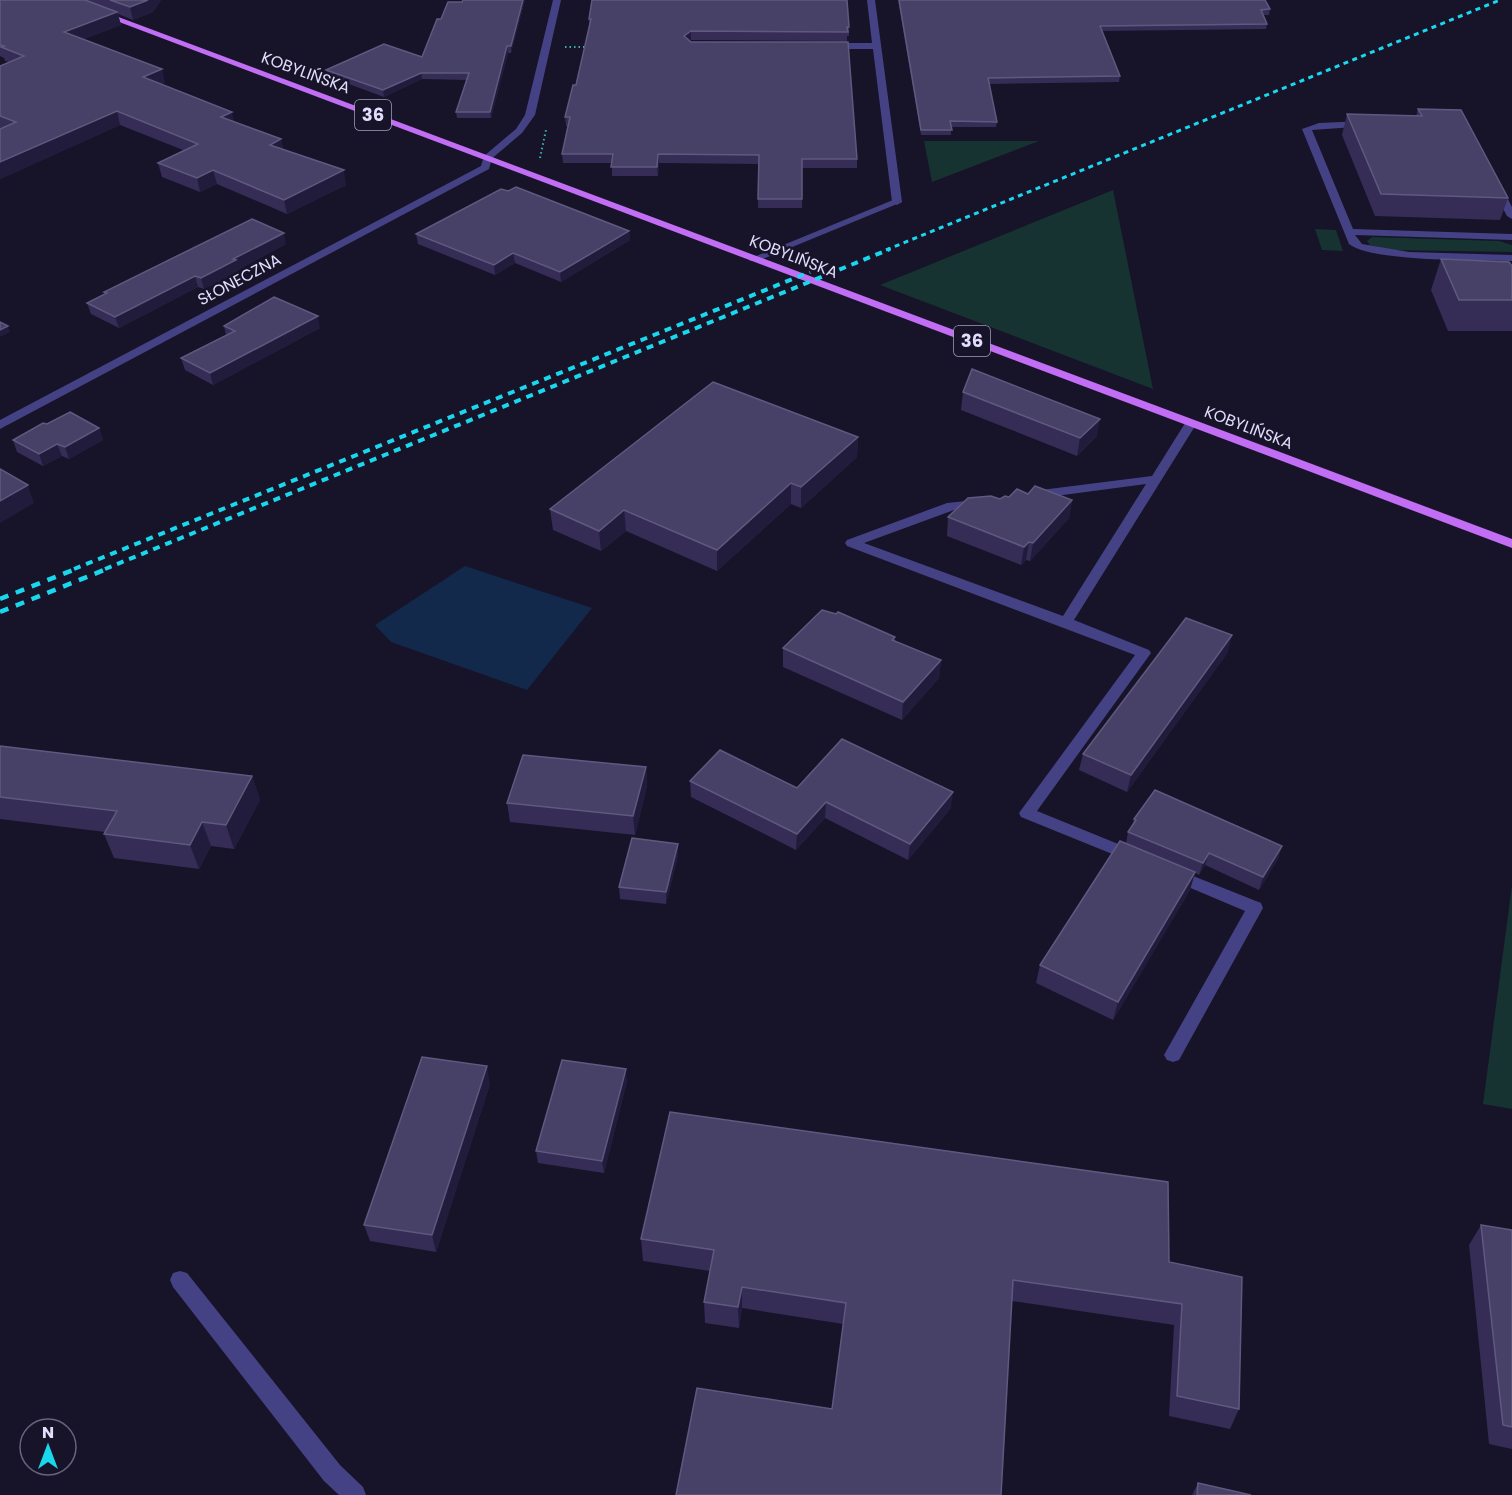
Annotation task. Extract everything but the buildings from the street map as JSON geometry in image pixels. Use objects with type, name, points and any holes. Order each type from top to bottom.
[{"type":"main road","name":"KOBYLIŃSKA","points":[[65,0],[1512,544]]},
{"type":"street","points":[[487,158],[519,131],[530,115],[557,0]]},
{"type":"street","points":[[754,259],[897,202],[871,0]]},
{"type":"street","points":[[818,46],[878,46]]},
{"type":"street","points":[[1374,123],[1319,126],[1307,129],[1353,242],[1359,247],[1409,255],[1512,258]]},
{"type":"street","name":"SŁONECZNA","points":[[0,425],[486,167],[487,158]]},
{"type":"street","points":[[1489,174],[1512,216]]},
{"type":"street","points":[[1349,232],[1512,237]]},
{"type":"street","points":[[1066,621],[1191,423]]},
{"type":"street","points":[[1020,497],[1156,479]]},
{"type":"street","points":[[997,500],[952,506],[852,543],[1066,621],[1144,653],[1027,813],[1255,908],[1173,1055]]},
{"type":"street","points":[[180,1280],[332,1473],[355,1495]]},
{"type":"path","points":[[562,47],[595,48]]},
{"type":"green space","points":[[924,141],[1039,141],[932,182]]},
{"type":"green space","points":[[1113,190],[1153,389],[880,285],[912,272]]},
{"type":"green space","points":[[1315,229],[1336,230],[1343,251],[1322,250]]},
{"type":"green space","points":[[1372,237],[1499,241],[1512,245],[1512,252],[1390,250],[1370,245],[1367,241]]},
{"type":"green space","points":[[1512,885],[1512,1109],[1483,1104]]},
{"type":"water","points":[[465,566],[592,608],[527,690],[391,642],[375,625]]},
{"type":"railway","points":[[886,250],[1500,0]]},
{"type":"railway","points":[[105,569],[890,249]]},
{"type":"railway","points":[[74,569],[810,272]]},
{"type":"railway","points":[[0,599],[78,568]]},
{"type":"railway","points":[[0,612],[109,568]]}]
